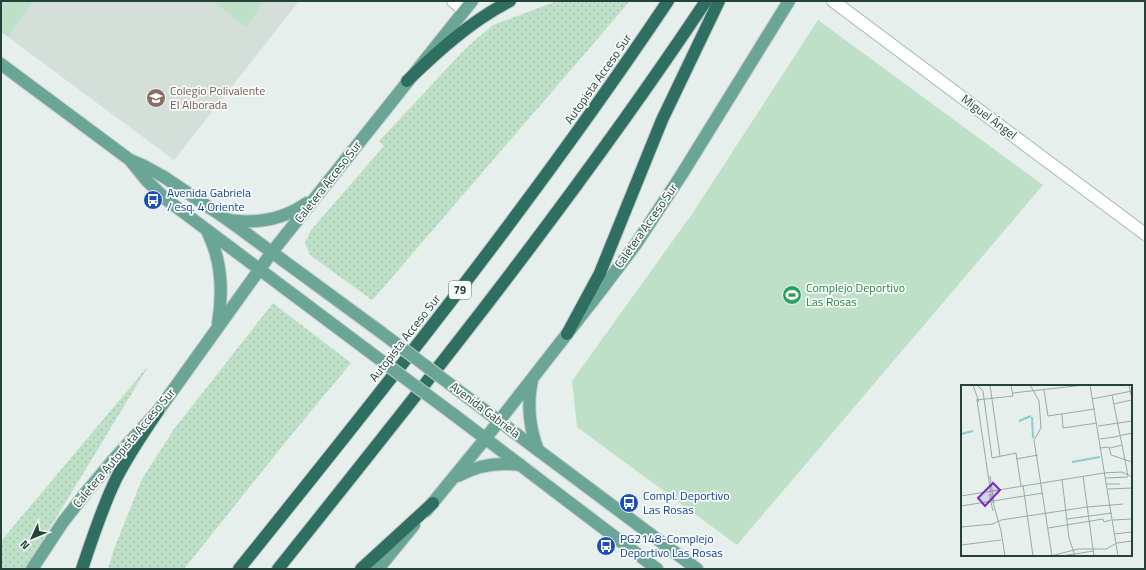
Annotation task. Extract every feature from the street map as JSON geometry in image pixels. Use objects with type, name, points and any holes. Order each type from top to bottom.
[{"type":"highway","points":[[407,81],[454,38],[480,19],[510,1]]},
{"type":"highway","name":"Autopista Acceso Sur","points":[[239,569],[374,400],[485,257],[602,98],[668,1]]},
{"type":"highway","name":"79","points":[[278,569],[500,289],[622,123],[706,1]]},
{"type":"highway","points":[[567,334],[600,273],[662,120],[720,1]]},
{"type":"highway","points":[[82,569],[104,505],[132,450],[158,411]]},
{"type":"highway","points":[[361,569],[433,503]]},
{"type":"main road","name":"Caletera Acceso Sur","points":[[485,439],[602,289],[659,209],[788,1]]},
{"type":"main road","name":"Caletera Acceso Sur","points":[[259,269],[468,5]]},
{"type":"main road","points":[[1,64],[130,160]]},
{"type":"main road","name":"Avenida Gabriela","points":[[130,160],[142,164],[164,177],[228,220],[499,420],[697,569]]},
{"type":"main road","name":"Avenida Gabriela","points":[[130,160],[157,191],[208,232],[520,464],[657,569]]},
{"type":"main road","points":[[228,220],[248,222],[268,220],[293,212],[315,198]]},
{"type":"main road","points":[[208,232],[214,245],[220,275],[220,309],[218,326]]},
{"type":"main road","name":"Caletera Autopista Acceso Sur","points":[[32,569],[63,522],[88,490],[158,411],[259,269]]},
{"type":"main road","points":[[532,379],[529,396],[529,414],[538,450]]},
{"type":"main road","points":[[378,569],[485,439]]},
{"type":"main road","points":[[453,478],[466,471],[481,466],[508,463],[520,464]]},
{"type":"street","points":[[453,1],[468,5]]},
{"type":"street","name":"Miguel Ángel","points":[[833,1],[1145,234]]},
{"type":"shaded area","name":"Colegio Polivalente El Alborada","points":[[34,1],[299,1],[174,160],[8,37]]},
{"type":"green space","points":[[1,1],[34,1],[8,37],[1,32]]},
{"type":"green space","points":[[212,1],[257,1],[262,5],[246,27]]},
{"type":"green space","points":[[557,1],[630,1],[376,296],[372,300],[310,255],[305,243],[311,230],[384,146],[379,141],[467,47],[493,25]]},
{"type":"green space","name":"Complejo Deportivo Las Rosas","points":[[818,20],[1043,185],[737,545],[577,427],[572,381],[692,214]]},
{"type":"green space","points":[[273,303],[351,363],[184,569],[108,569],[114,549],[142,479],[174,429]]},
{"type":"green space","points":[[149,365],[25,569],[1,569],[1,541]]},
{"type":"place","name":"Colegio Polivalente El Alborada","points":[[156,98]]},
{"type":"place","name":"Avenida Gabriela / esq. 4 Oriente","points":[[153,200]]},
{"type":"place","name":"Complejo Deportivo Las Rosas","points":[[792,295]]},
{"type":"place","name":"Compl. Deportivo Las Rosas","points":[[629,503]]},
{"type":"place","name":"PG2148-Complejo Deportivo Las Rosas","points":[[606,546]]}]
